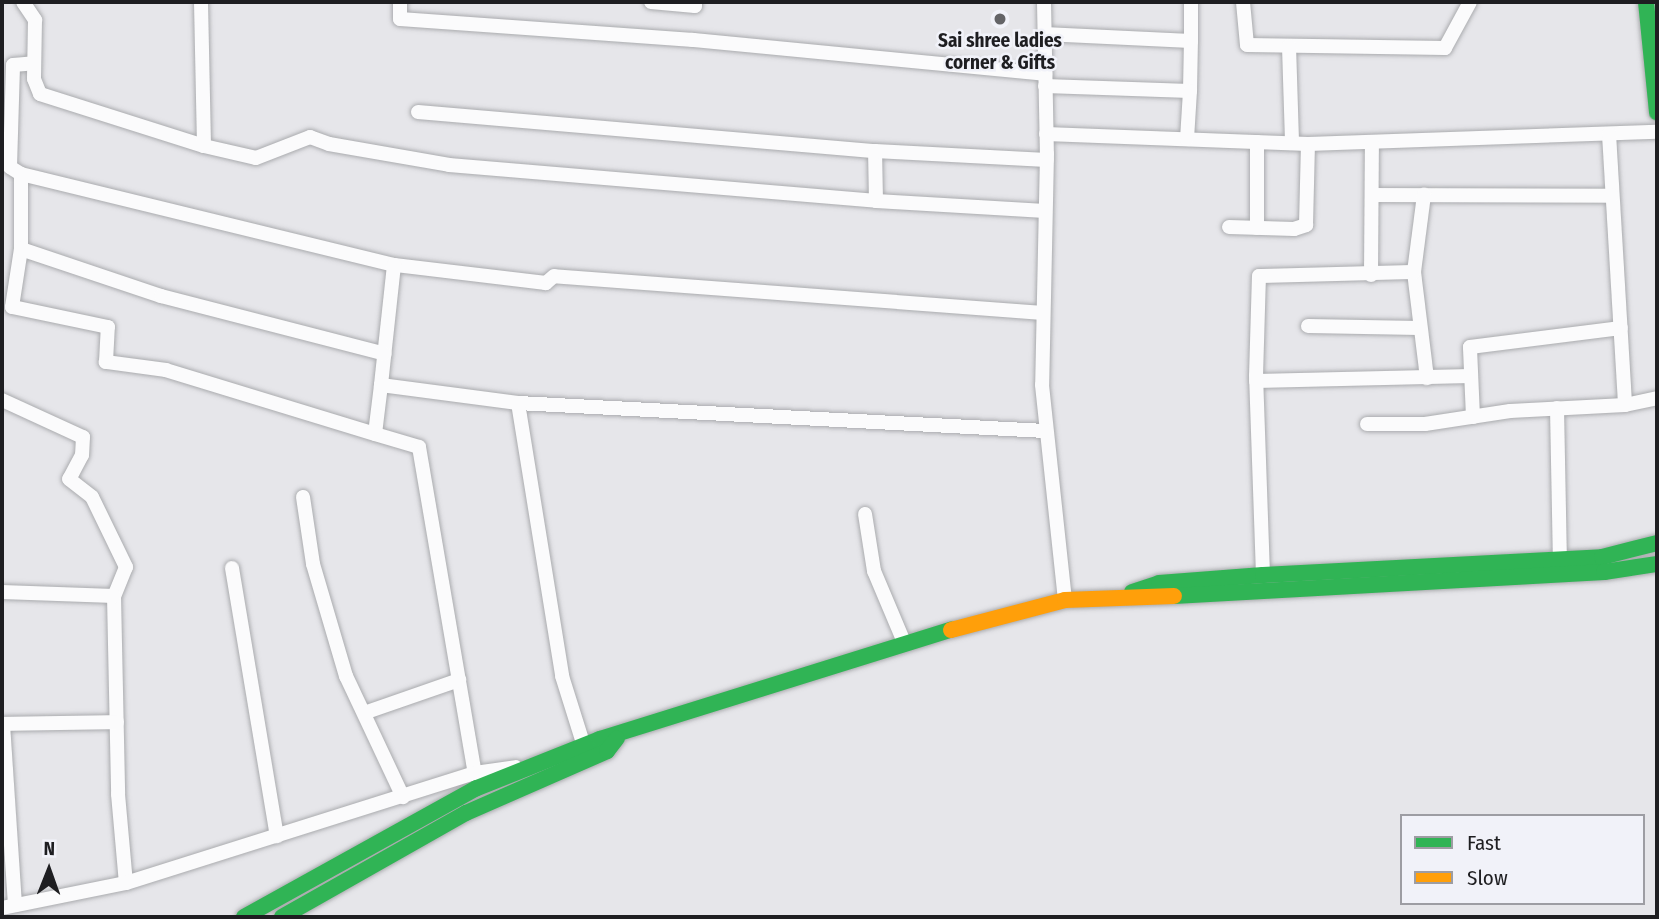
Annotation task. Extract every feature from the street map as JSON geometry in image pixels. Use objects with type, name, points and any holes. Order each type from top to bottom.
[{"type":"street","points":[[23,2],[35,20],[35,88],[48,99],[204,146],[256,158],[310,137],[329,145],[449,165],[876,201],[1045,211]]},
{"type":"street","points":[[201,2],[204,146]]},
{"type":"street","points":[[400,2],[400,19],[693,40],[1045,80],[1190,91]]},
{"type":"street","points":[[651,2],[695,6],[695,2]]},
{"type":"street","points":[[1044,2],[1047,160],[1042,385],[1065,600]]},
{"type":"street","points":[[1187,139],[1191,2]]},
{"type":"street","points":[[1243,2],[1247,45],[1445,48],[1469,2]]},
{"type":"street","points":[[1646,2],[1655,57],[1657,111]]},
{"type":"street","points":[[1044,34],[1191,41]]},
{"type":"street","points":[[1289,46],[1292,143]]},
{"type":"street","points":[[34,63],[13,65],[10,167],[21,174],[79,184],[394,265],[546,283],[554,276],[1043,313]]},
{"type":"street","points":[[418,112],[875,151],[1047,160]]},
{"type":"street","points":[[1046,134],[1308,144],[1657,132]]},
{"type":"street","points":[[1609,134],[1625,405]]},
{"type":"street","points":[[1257,142],[1257,228]]},
{"type":"street","points":[[1371,275],[1372,142]]},
{"type":"street","points":[[1229,227],[1306,225],[1308,144]]},
{"type":"street","points":[[875,151],[876,201]]},
{"type":"street","points":[[21,174],[21,250],[7,306],[108,327],[106,362],[166,370],[419,446],[475,773]]},
{"type":"street","points":[[1371,195],[1612,196]]},
{"type":"street","points":[[1424,195],[1414,272],[1427,377]]},
{"type":"street","points":[[21,250],[161,296],[385,354]]},
{"type":"street","points":[[374,434],[382,385],[394,265]]},
{"type":"street","points":[[1263,575],[1256,382],[1259,276],[1414,272]]},
{"type":"street","points":[[1308,327],[1419,328]]},
{"type":"street","points":[[1474,416],[1470,347],[1621,328]]},
{"type":"street","points":[[1256,382],[1471,376]]},
{"type":"street","points":[[382,385],[518,403],[1046,431]]},
{"type":"street","points":[[1367,424],[1425,424],[1557,408],[1625,405],[1657,398]]},
{"type":"street","points":[[2,400],[83,437],[82,455],[69,480],[92,497],[126,567],[114,596],[117,722],[126,883]]},
{"type":"street","points":[[518,403],[562,676],[584,746]]},
{"type":"street","points":[[1557,408],[1560,559]]},
{"type":"street","points":[[303,498],[317,576],[346,676],[403,797]]},
{"type":"street","points":[[864,514],[874,571],[904,642]]},
{"type":"street","points":[[244,917],[477,788],[584,746],[617,738],[904,642],[1065,600],[1128,594],[1159,583],[1602,556],[1657,543]]},
{"type":"street","points":[[1128,594],[1160,599],[1268,593],[1604,572],[1657,564]]},
{"type":"street","points":[[232,568],[277,836]]},
{"type":"street","points":[[2,592],[114,596]]},
{"type":"street","points":[[365,713],[459,680]]},
{"type":"street","points":[[117,722],[3,724],[8,907],[126,883],[475,773],[538,764]]},
{"type":"street","points":[[282,917],[466,813],[607,751],[617,738]]},
{"type":"street","points":[[299,888],[307,904]]},
{"type":"traffic: fast","points":[[1646,2],[1657,112]]},
{"type":"traffic: fast","points":[[1132,592],[1159,583],[1263,575],[1602,557],[1657,543]]},
{"type":"traffic: fast","points":[[1174,596],[1604,572],[1657,564]]},
{"type":"traffic: fast","points":[[244,917],[477,788],[600,739],[951,630]]},
{"type":"traffic: fast","points":[[282,917],[466,813],[607,751],[617,738]]},
{"type":"traffic: slow","points":[[951,630],[1065,600],[1174,596]]},
{"type":"place","name":"Sai shree ladies corner & Gifts","points":[[1000,19]]}]
